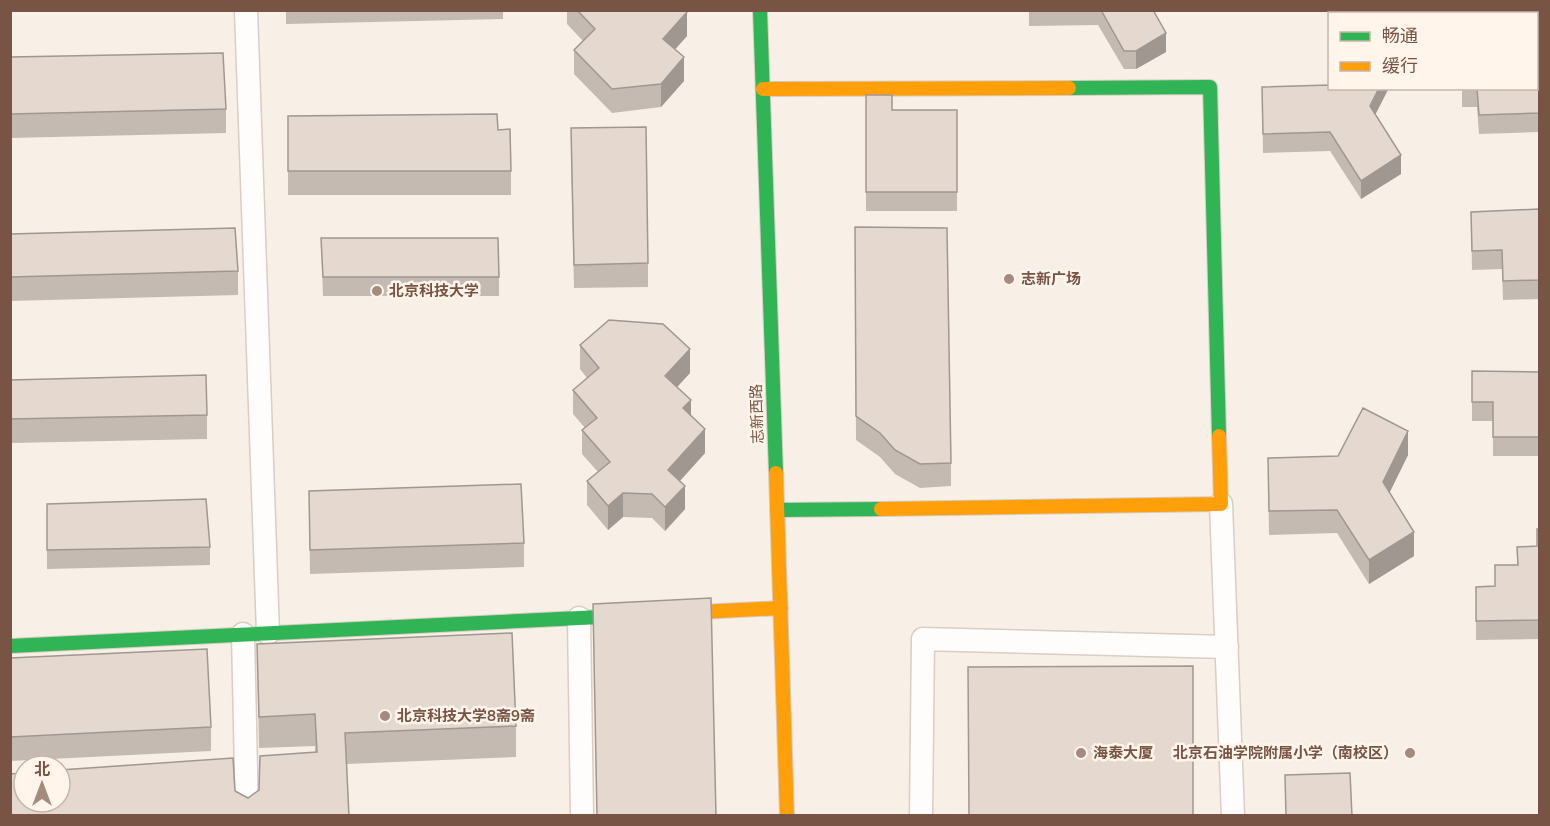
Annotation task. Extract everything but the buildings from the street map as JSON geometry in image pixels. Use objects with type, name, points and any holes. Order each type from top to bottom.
[{"type":"street","points":[[246,10],[268,633]]},
{"type":"street","name":"志新西路","points":[[760,10],[787,816]]},
{"type":"street","points":[[763,89],[1210,87],[1221,504],[1233,816]]},
{"type":"street","points":[[777,510],[1221,504]]},
{"type":"street","points":[[10,646],[781,608]]},
{"type":"street","points":[[579,618],[582,816]]},
{"type":"street","points":[[243,634],[247,816]]},
{"type":"street","points":[[921,816],[923,639],[1227,647]]},
{"type":"traffic: fast","points":[[760,10],[776,473]]},
{"type":"traffic: fast","points":[[1069,88],[1210,87],[1219,436]]},
{"type":"traffic: fast","points":[[777,510],[881,509]]},
{"type":"traffic: fast","points":[[10,646],[641,615]]},
{"type":"traffic: slow","points":[[763,89],[1069,88]]},
{"type":"traffic: slow","points":[[881,509],[1221,504],[1219,436]]},
{"type":"traffic: slow","points":[[776,473],[787,816]]},
{"type":"traffic: slow","points":[[641,615],[781,608]]},
{"type":"place","name":"志新广场","points":[[1009,279]]},
{"type":"place","name":"北京科技大学","points":[[377,291]]},
{"type":"place","name":"北京科技大学8斋9斋","points":[[385,716]]},
{"type":"place","name":"海泰大厦","points":[[1081,753]]},
{"type":"place","name":"北京石油学院附属小学（南校区）","points":[[1410,753]]}]
